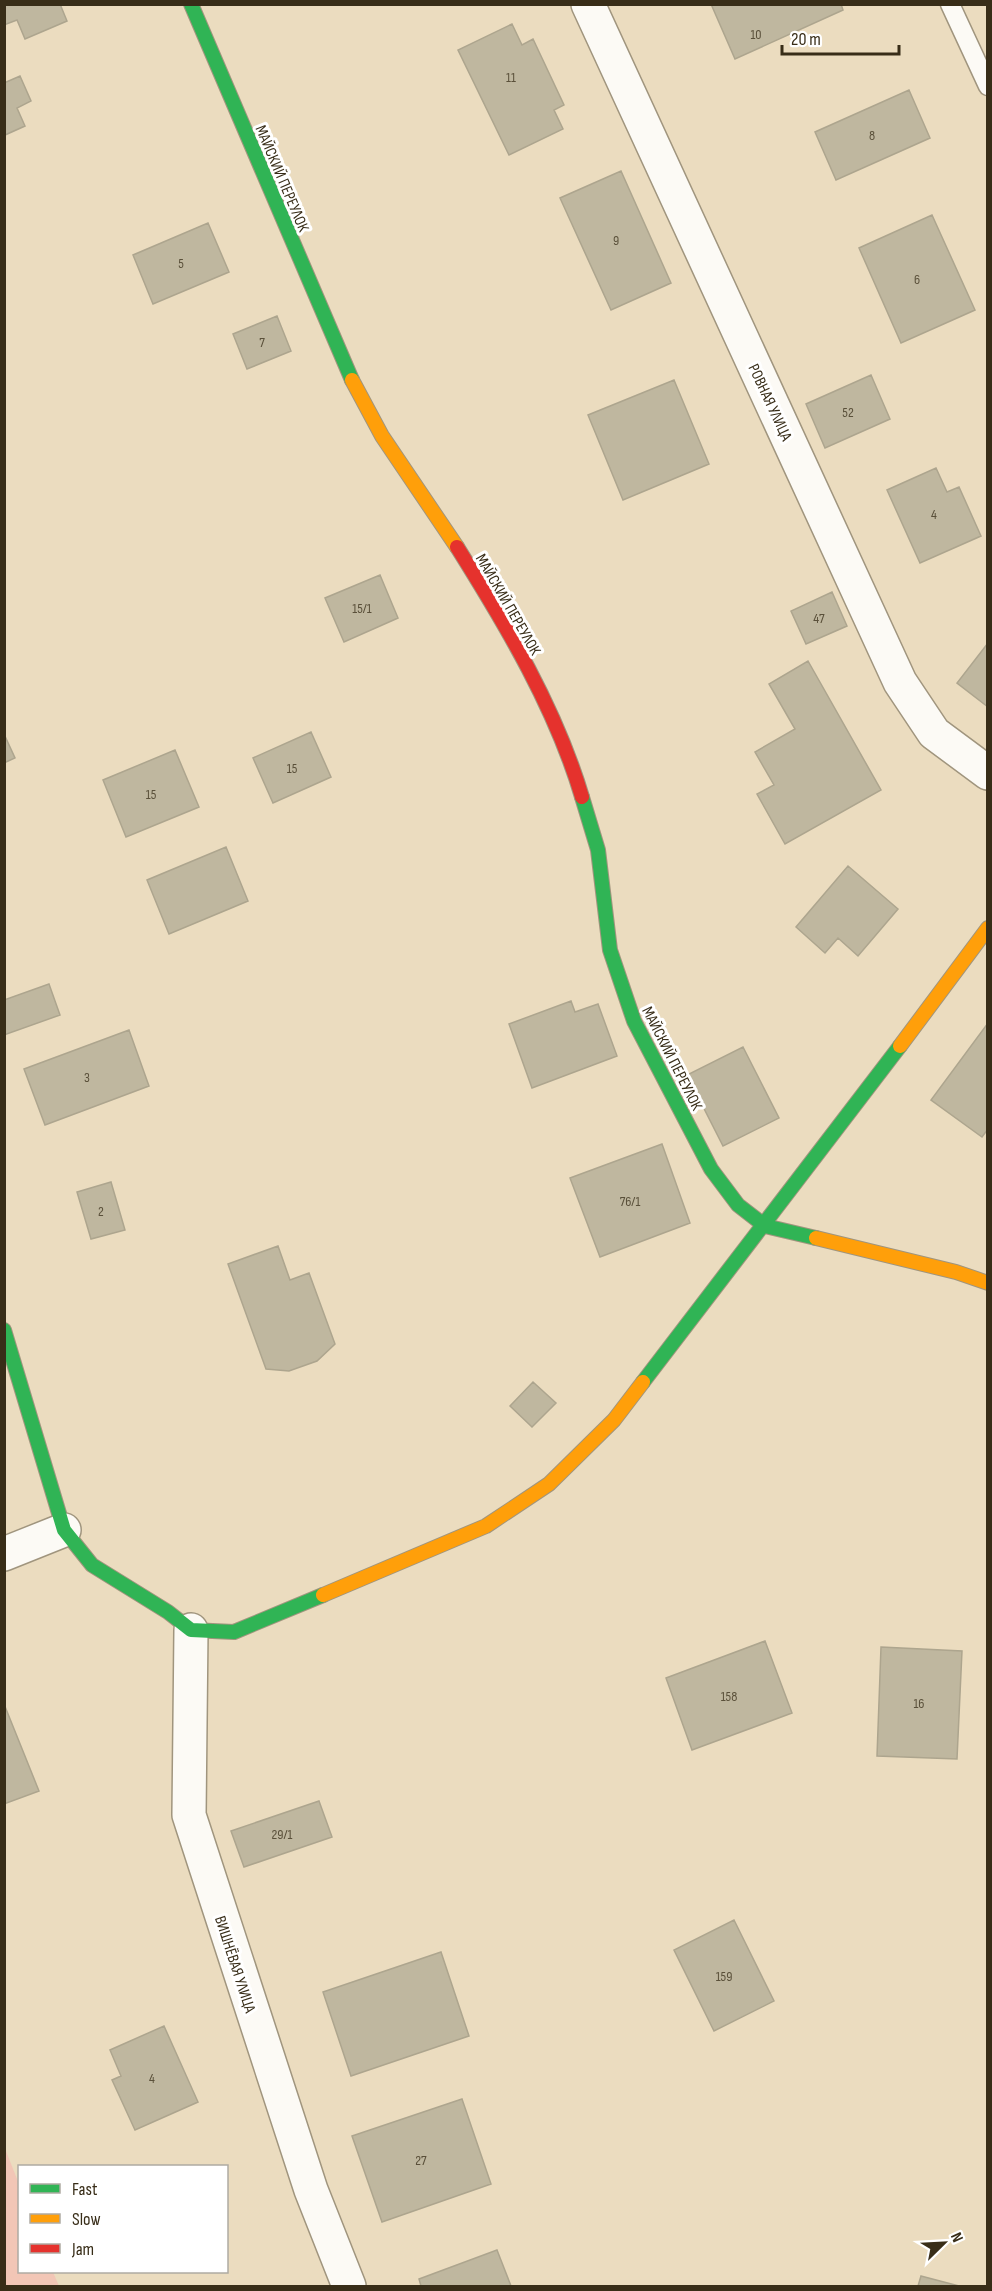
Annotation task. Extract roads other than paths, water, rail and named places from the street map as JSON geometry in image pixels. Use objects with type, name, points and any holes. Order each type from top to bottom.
[{"type":"street","name":"МАЙСКИЙ ПЕРЕУЛОК","points":[[192,4],[346,368],[382,436],[458,549],[528,668],[576,776],[598,850],[610,950],[634,1021],[711,1169],[738,1205],[765,1226]]},
{"type":"street","name":"РОВНАЯ УЛИЦА","points":[[588,4],[900,682],[934,734],[987,773]]},
{"type":"street","points":[[4,1330],[64,1530],[92,1565],[168,1612],[191,1630],[234,1632],[486,1526],[549,1484],[614,1420],[765,1226],[987,928]]},
{"type":"street","points":[[765,1226],[956,1272],[987,1283]]},
{"type":"street","points":[[4,1554],[64,1530]]},
{"type":"street","name":"ВИШНЁВАЯ УЛИЦА","points":[[191,1630],[189,1815],[311,2190],[349,2286]]},
{"type":"lane","points":[[950,4],[987,86]]}]
